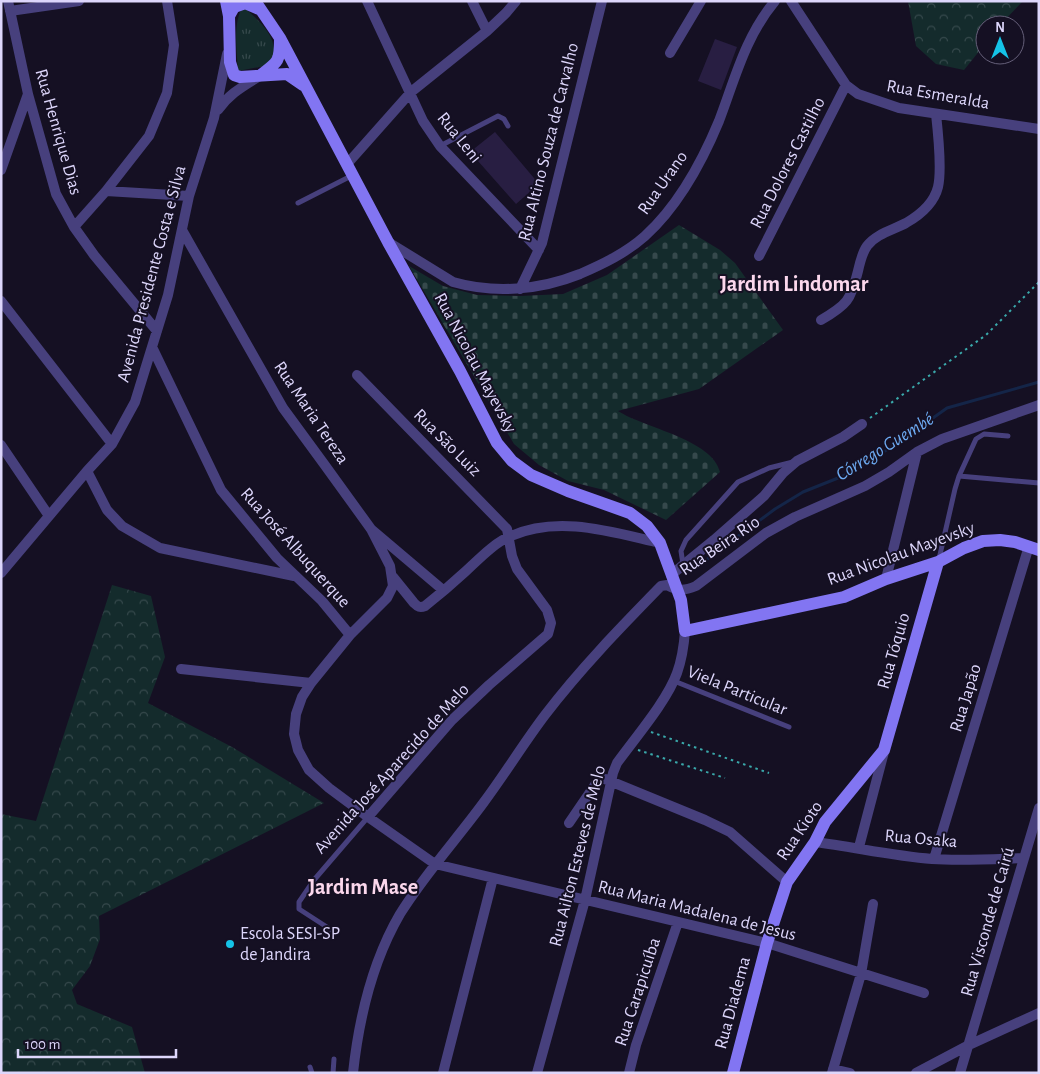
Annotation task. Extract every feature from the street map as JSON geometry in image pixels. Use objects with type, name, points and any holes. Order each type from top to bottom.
[{"type":"street","points":[[9,6],[79,1]]},
{"type":"street","points":[[74,227],[106,191],[149,136],[167,93],[174,45],[167,1]]},
{"type":"street","name":"Avenida Presidente Costa e Silva","points":[[226,1],[229,16],[230,62],[234,75],[240,77],[260,76]]},
{"type":"street","name":"Rua Leni","points":[[367,1],[423,121],[440,146],[539,250]]},
{"type":"street","points":[[472,1],[487,31]]},
{"type":"street","points":[[348,163],[411,92],[487,31],[516,1]]},
{"type":"street","name":"Rua Altino Souza de Carvalho","points":[[520,289],[539,250],[546,227],[602,1]]},
{"type":"street","points":[[670,53],[700,1]]},
{"type":"street","name":"Rua Urano","points":[[388,242],[453,282],[464,285],[520,289],[548,285],[597,267],[621,254],[646,235],[670,208],[690,179],[712,136],[752,33],[775,1]]},
{"type":"street","name":"Rua Esmeralda","points":[[791,1],[846,85],[858,94],[899,108],[1039,129]]},
{"type":"street","points":[[229,16],[234,8],[244,3],[257,5]]},
{"type":"street","name":"Rua Nicolau Mayevsky","points":[[257,5],[280,38],[497,443],[512,461],[531,475],[630,514],[647,526],[660,543],[678,591],[685,631],[844,597],[886,579],[938,562],[964,548],[983,541],[1000,540],[1034,548]]},
{"type":"street","name":"Rua Henrique Dias","points":[[9,6],[28,94],[56,194],[74,227],[157,331]]},
{"type":"street","points":[[260,76],[277,63],[280,38]]},
{"type":"street","name":"Avenida Presidente Costa e Silva","points":[[1,573],[112,444],[136,402],[168,295],[189,196],[214,118],[229,45]]},
{"type":"street","name":"Rua Nicolau Mayevsky","points":[[260,76],[287,74],[308,90]]},
{"type":"street","name":"Avenida Presidente Costa e Silva","points":[[214,118],[226,98],[260,76]]},
{"type":"street","name":"Rua Dolores Castilho","points":[[759,256],[846,85]]},
{"type":"street","points":[[1,170],[28,94]]},
{"type":"street","points":[[821,320],[846,304],[851,295],[864,250],[869,243],[875,238],[908,222],[924,210],[933,198],[938,186],[936,114]]},
{"type":"street","points":[[106,191],[189,196]]},
{"type":"street","name":"Rua Maria Tereza","points":[[182,230],[284,408],[371,529],[443,590]]},
{"type":"street","points":[[1,301],[112,444]]},
{"type":"street","name":"Rua José Albuquerque","points":[[152,347],[221,490],[277,558],[322,601],[350,635]]},
{"type":"street","name":"Rua São Luiz","points":[[357,375],[501,521],[507,529],[509,536]]},
{"type":"street","name":"Rua Beira Rio","points":[[435,864],[484,802],[545,714],[584,667],[661,586],[667,585],[678,591],[688,590],[766,533],[795,517],[865,486],[917,452],[942,439],[1039,405]]},
{"type":"street","points":[[671,575],[764,496],[783,473],[797,461],[843,437],[862,424]]},
{"type":"street","points":[[1,445],[49,516]]},
{"type":"street","points":[[886,579],[917,452]]},
{"type":"street","points":[[87,471],[107,510],[122,526],[160,548],[296,576]]},
{"type":"street","points":[[393,578],[418,607],[426,606],[484,554],[509,536],[536,528],[561,524],[660,543]]},
{"type":"street","points":[[353,1073],[368,991],[382,952],[400,914],[435,864],[329,788],[309,770],[298,750],[294,734],[296,714],[302,697],[311,683],[350,635],[387,598],[393,586],[390,566],[371,529]]},
{"type":"street","name":"Avenida José Aparecido de Melo","points":[[368,817],[452,720],[548,634],[551,623],[547,610],[517,569],[512,556],[509,536]]},
{"type":"street","name":"Rua Japão","points":[[934,859],[1034,548]]},
{"type":"street","name":"Rua Tóquio","points":[[884,750],[938,562]]},
{"type":"street","name":"Rua Ailton Esteves de Melo","points":[[537,1073],[585,900],[613,782],[613,773],[617,763],[674,681],[678,671],[685,631]]},
{"type":"street","points":[[181,668],[311,683]]},
{"type":"street","points":[[859,848],[884,750]]},
{"type":"street","name":"Rua Kioto","points":[[767,943],[786,882],[815,842],[824,822],[884,750]]},
{"type":"street","points":[[569,823],[599,779],[605,779],[730,832],[786,882]]},
{"type":"street","name":"Rua Visconde de Cairú","points":[[960,1073],[1039,808]]},
{"type":"street","name":"Rua Osaka","points":[[815,842],[895,855],[934,859],[1024,858]]},
{"type":"street","name":"Rua Maria Madalena de Jesus","points":[[435,864],[767,943],[924,993]]},
{"type":"street","points":[[443,1073],[494,878]]},
{"type":"street","points":[[850,1073],[833,1071],[861,974],[873,904]]},
{"type":"street","name":"Rua Carapicuíba","points":[[629,1073],[636,1045],[678,922]]},
{"type":"street","name":"Rua Diadema","points":[[733,1073],[767,943]]},
{"type":"street","points":[[916,1073],[969,1045],[1039,1013]]},
{"type":"lane","points":[[440,146],[498,116],[504,119],[508,126]]},
{"type":"lane","points":[[298,203],[354,175]]},
{"type":"lane","points":[[938,562],[959,476],[976,439],[984,434],[1008,436]]},
{"type":"lane","points":[[683,564],[681,551],[686,540],[738,482],[769,468],[797,461]]},
{"type":"lane","points":[[959,476],[1039,483]]},
{"type":"lane","name":"Viela Particular","points":[[674,681],[789,727]]},
{"type":"lane","name":"Avenida José Aparecido de Melo","points":[[334,931],[299,908],[300,902],[314,880],[368,817]]},
{"type":"lane","points":[[333,1073],[334,1059]]},
{"type":"path","points":[[862,424],[986,334],[1039,282]]},
{"type":"path","points":[[642,729],[769,772]]},
{"type":"path","points":[[629,747],[725,778]]},
{"type":"green space","points":[[908,1],[1023,1],[1010,15],[975,15],[975,56],[964,70],[936,64],[916,46]]},
{"type":"green space","points":[[241,10],[247,10],[269,34],[274,49],[269,65],[238,71],[236,32]]},
{"type":"green space","points":[[679,225],[720,250],[735,263],[783,330],[699,389],[618,411],[691,443],[704,451],[714,461],[720,472],[666,520],[604,490],[568,481],[539,465],[514,444],[409,266],[443,286],[477,295],[563,294],[607,275]]},
{"type":"green space","points":[[112,585],[151,596],[165,657],[148,703],[232,747],[324,803],[99,916],[100,939],[90,966],[72,990],[77,1004],[132,1027],[145,1073],[1,1073],[1,814],[36,821]]},
{"type":"building","points":[[715,39],[737,47],[721,90],[698,81]]},
{"type":"building","points":[[495,132],[539,184],[516,204],[470,152]]},
{"type":"waterway","name":"Córrego Guembé","points":[[694,569],[775,509],[803,492],[843,476],[895,445],[947,408],[1039,382]]},
{"type":"place","name":"Escola SESI-SP de Jandira","points":[[230,944]]},
{"type":"district","name":"Jardim Lindomar","points":[[794,284]]},
{"type":"district","name":"Jardim Mase","points":[[363,887]]}]
